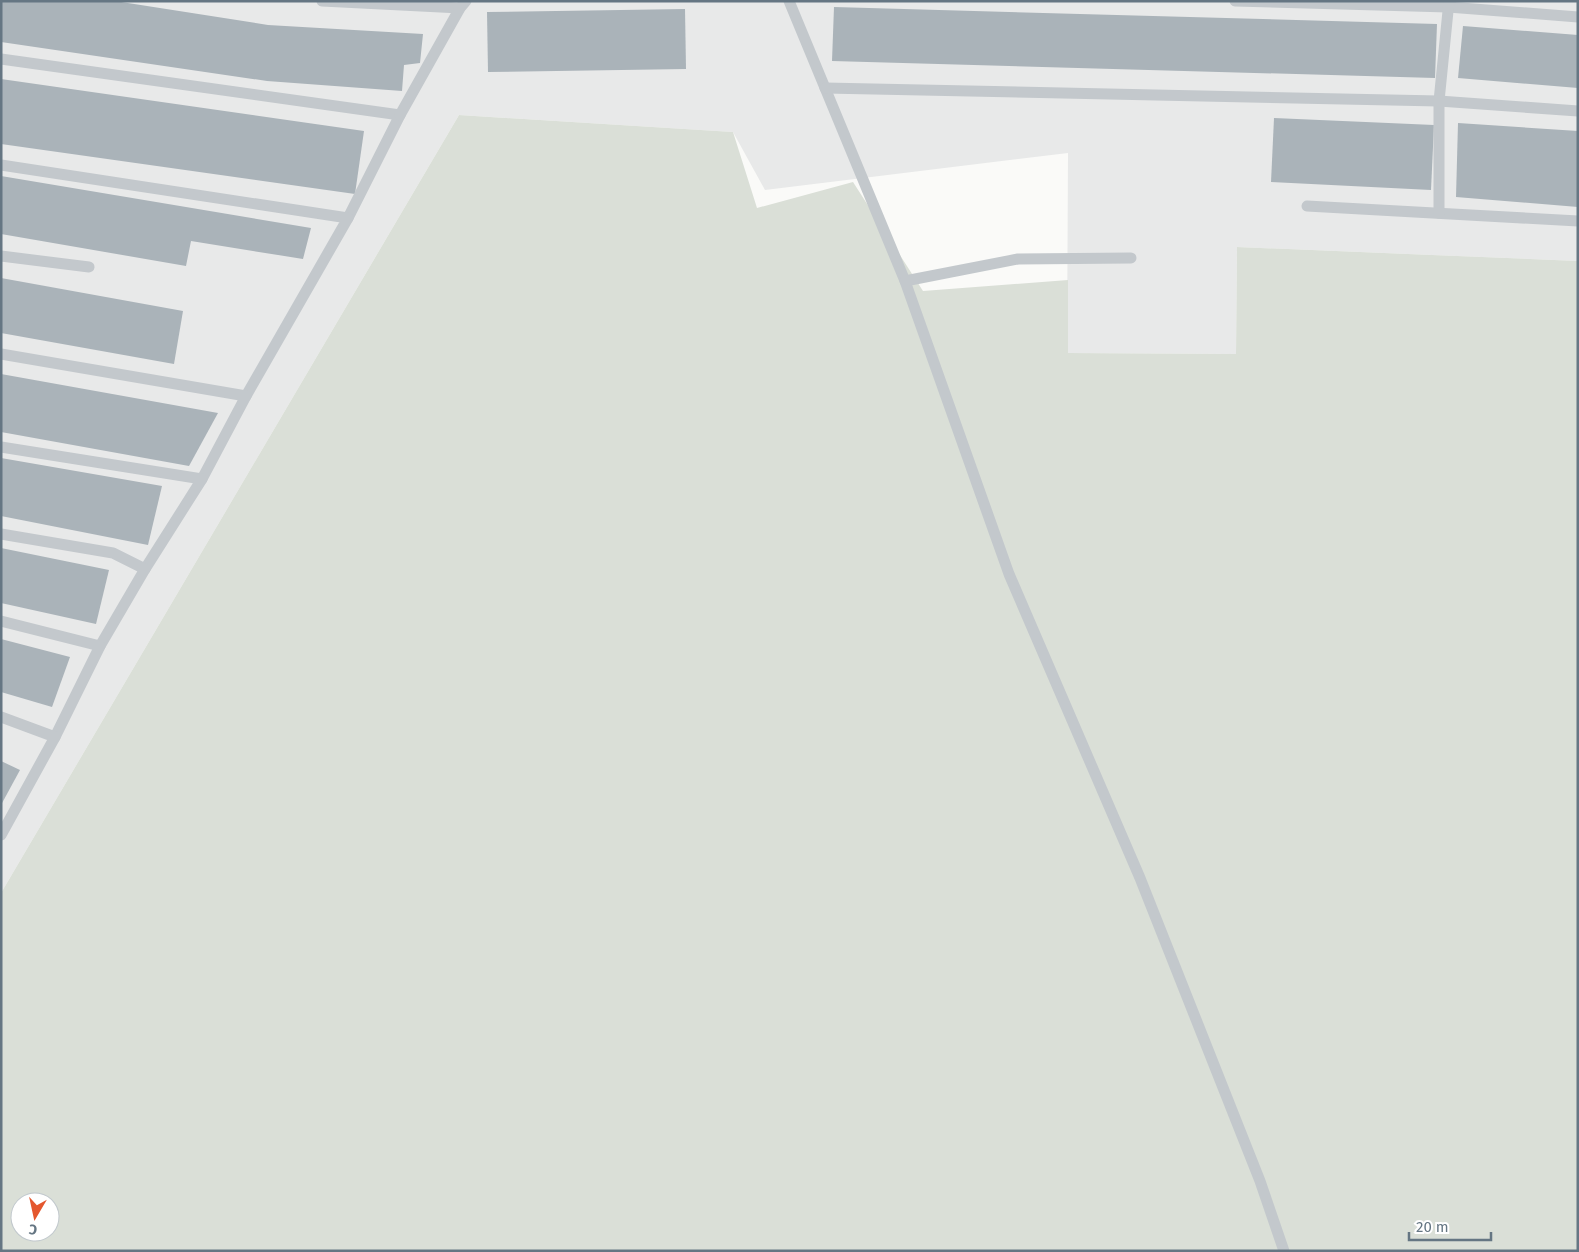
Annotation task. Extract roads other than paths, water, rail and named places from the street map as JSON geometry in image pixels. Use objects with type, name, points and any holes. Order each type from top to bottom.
[{"type":"lane","points":[[1,835],[56,737],[100,646],[145,569],[202,480],[246,396],[348,218],[400,116],[463,5],[322,1]]},
{"type":"lane","points":[[788,1],[905,281],[1010,574],[1140,878],[1260,1181],[1284,1251]]},
{"type":"lane","points":[[1235,1],[1448,4],[1578,16]]},
{"type":"lane","points":[[1439,213],[1439,101],[1448,4]]},
{"type":"lane","points":[[1,59],[400,116]]},
{"type":"lane","points":[[824,88],[1439,101],[1578,111]]},
{"type":"lane","points":[[1,165],[348,218]]},
{"type":"lane","points":[[1307,206],[1578,221]]},
{"type":"lane","points":[[1,256],[89,267]]},
{"type":"lane","points":[[905,281],[1018,259],[1131,258]]},
{"type":"lane","points":[[1,354],[246,396]]},
{"type":"lane","points":[[1,447],[202,480]]},
{"type":"lane","points":[[1,534],[113,552],[145,569]]},
{"type":"lane","points":[[1,621],[100,646]]},
{"type":"lane","points":[[1,716],[56,737]]}]
